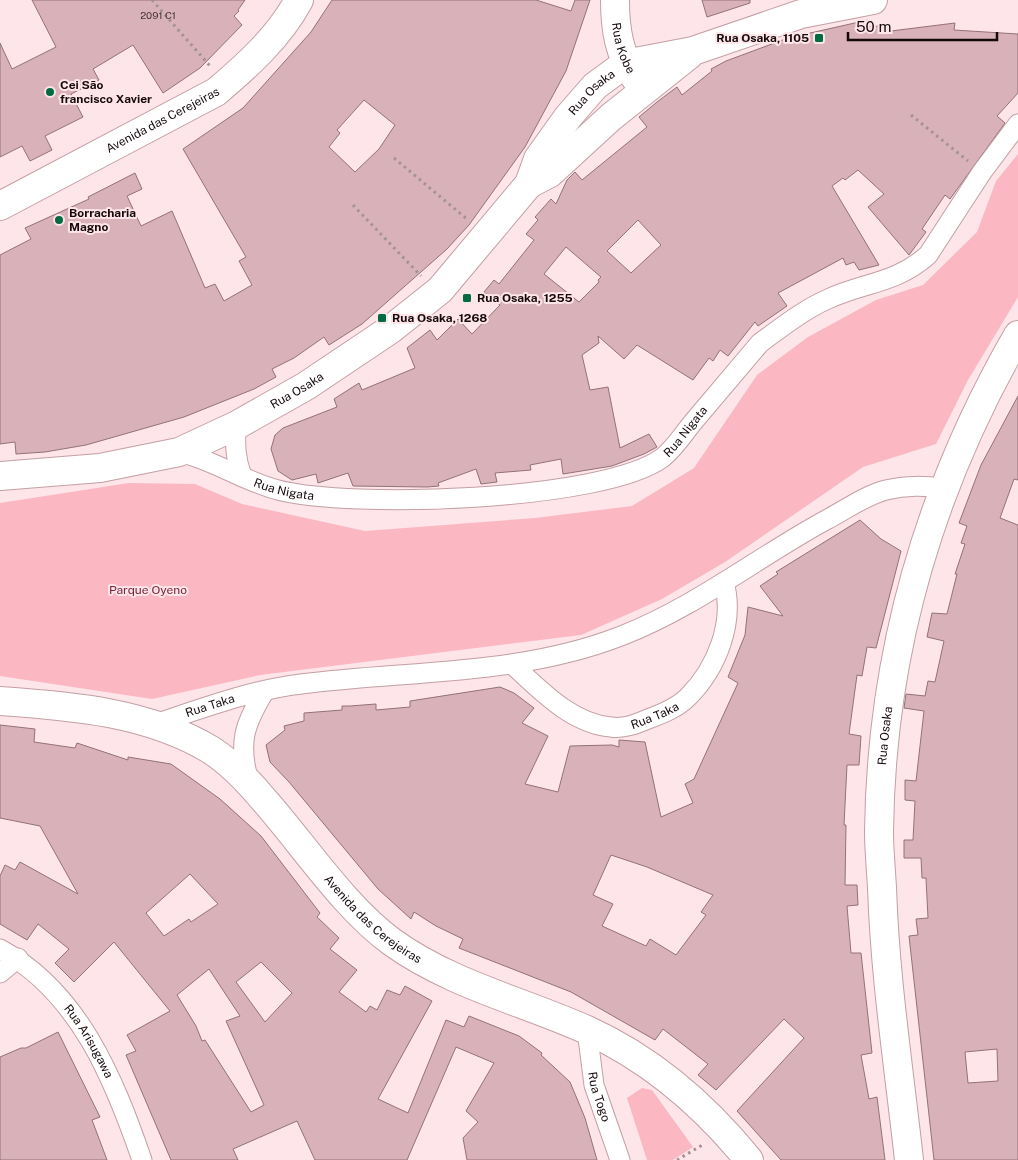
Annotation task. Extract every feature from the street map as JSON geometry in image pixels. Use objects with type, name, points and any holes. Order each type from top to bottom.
[{"type":"main road","name":"Avenida das Cerejeiras","points":[[0,206],[216,92],[246,67],[273,38],[299,0]]},
{"type":"main road","name":"Rua Kobe","points":[[615,0],[617,36],[625,64],[644,90]]},
{"type":"main road","name":"Rua Osaka","points":[[0,476],[100,468],[179,452],[237,425],[306,386],[391,329],[437,292],[529,184],[538,159],[568,117],[595,86],[625,64],[693,51],[826,4],[873,0]]},
{"type":"main road","name":"Rua Osaka","points":[[529,184],[550,173],[644,90],[693,51]]},
{"type":"main road","name":"Rua Osaka","points":[[909,1160],[885,964],[879,834],[884,725],[902,624],[914,581],[945,488],[990,384],[1018,335]]},
{"type":"main road","name":"Avenida das Cerejeiras","points":[[0,702],[78,708],[155,724],[212,751],[249,782],[332,883],[373,926],[392,942],[466,983],[587,1030],[648,1065],[683,1091],[725,1132],[749,1160]]},
{"type":"street","name":"Rua Nigata","points":[[179,452],[200,457],[278,490],[316,497],[472,498],[560,487],[630,474],[663,457],[760,343],[780,328],[828,299],[900,276],[916,266],[936,244],[982,172],[1018,124]]},
{"type":"street","name":"Rua Nigata","points":[[237,425],[235,441],[237,462],[242,476]]},
{"type":"street","name":"Rua Taka","points":[[155,724],[234,698],[300,684],[513,665],[581,649],[646,626],[724,582],[770,552],[884,490],[911,485],[945,488]]},
{"type":"street","name":"Rua Taka","points":[[513,665],[550,699],[580,718],[611,727],[630,726],[674,708],[687,698],[705,677],[719,648],[727,622],[728,599],[724,582]]},
{"type":"street","name":"Rua Taka","points":[[249,782],[242,759],[243,737],[251,713],[264,692]]},
{"type":"street","name":"Rua Arisugawa","points":[[0,949],[18,958],[45,980],[68,1006],[93,1044],[121,1099],[142,1160]]},
{"type":"street","points":[[0,974],[18,958]]},
{"type":"street","name":"Rua Togo","points":[[587,1030],[594,1085],[620,1160]]},
{"type":"path","points":[[152,0],[226,84]]},
{"type":"path","points":[[911,115],[982,172]]},
{"type":"path","points":[[394,158],[486,235]]},
{"type":"path","points":[[353,205],[437,292]]},
{"type":"path","points":[[677,1160],[725,1132]]},
{"type":"green space","name":"Parque Oyeno","points":[[1018,154],[1018,297],[968,380],[936,444],[863,467],[725,562],[662,599],[581,635],[260,675],[152,699],[0,676],[0,503],[129,483],[195,484],[242,504],[365,531],[535,518],[632,506],[694,468],[757,375],[808,337],[876,300],[923,285],[977,232],[996,181]]},
{"type":"green space","points":[[642,1088],[652,1090],[693,1147],[673,1160],[647,1160],[627,1098]]},
{"type":"building","points":[[32,0],[245,0],[234,16],[242,25],[200,68],[163,93],[133,45],[93,69],[99,80],[71,94],[83,117],[45,136],[52,150],[30,161],[22,146],[0,157],[0,43],[12,69],[56,47]]},
{"type":"building","points":[[332,0],[536,0],[571,11],[575,0],[590,0],[566,71],[525,147],[469,225],[447,249],[362,324],[329,345],[324,337],[294,358],[272,369],[276,377],[254,389],[184,417],[86,445],[45,452],[16,454],[15,442],[0,444],[0,255],[31,239],[25,228],[89,199],[88,197],[135,173],[142,189],[127,196],[141,226],[172,211],[205,288],[215,284],[224,301],[252,285],[239,261],[246,257],[183,149],[243,108],[311,32]],"holes":[[[364,100],[395,125],[379,149],[355,172],[329,147],[340,133],[337,130]]]},
{"type":"building","points":[[702,0],[750,0],[750,3],[707,17]]},
{"type":"building","points":[[868,20],[869,27],[890,25],[891,31],[955,23],[954,30],[1018,34],[1018,93],[997,116],[1005,123],[950,199],[945,195],[922,229],[926,232],[909,255],[868,207],[884,194],[858,170],[845,180],[843,178],[832,186],[879,265],[859,270],[854,262],[846,265],[843,258],[778,293],[787,306],[758,326],[755,322],[728,356],[720,350],[713,361],[709,358],[693,380],[637,345],[624,359],[598,336],[599,343],[582,355],[590,390],[608,387],[620,448],[649,434],[657,447],[612,466],[563,474],[561,459],[530,465],[531,470],[495,473],[497,482],[481,484],[476,469],[438,483],[439,486],[427,487],[353,486],[348,473],[318,483],[316,474],[292,480],[278,471],[271,449],[275,435],[283,428],[337,407],[334,399],[359,383],[362,390],[415,368],[407,348],[430,330],[437,340],[458,319],[472,334],[500,305],[484,292],[494,280],[499,284],[534,240],[526,234],[538,220],[535,217],[551,199],[556,204],[567,180],[575,172],[582,180],[647,127],[639,117],[677,87],[682,95],[712,71],[711,69],[726,61],[788,38]],"holes":[[[638,220],[661,245],[631,273],[607,251]],[[566,247],[601,277],[598,280],[599,282],[579,302],[544,274]]]},
{"type":"building","points":[[1018,396],[1018,480],[1014,479],[1000,518],[1018,525],[1018,1160],[934,1160],[909,936],[918,935],[916,919],[928,918],[926,878],[922,878],[921,858],[904,858],[904,840],[913,840],[915,801],[905,800],[905,780],[916,781],[924,711],[904,708],[906,694],[925,696],[928,681],[935,682],[944,641],[927,637],[932,613],[947,614],[957,574],[955,574],[965,544],[961,543],[967,526],[959,523],[981,465]],"holes":[[[997,1049],[998,1081],[968,1083],[965,1052]]]},
{"type":"building","points":[[860,520],[881,539],[901,551],[876,648],[867,647],[862,676],[857,675],[849,734],[861,736],[859,765],[847,765],[844,825],[846,825],[845,885],[857,885],[858,905],[847,906],[851,953],[861,953],[872,1053],[861,1055],[869,1099],[877,1097],[885,1160],[781,1160],[737,1111],[804,1038],[784,1019],[716,1090],[698,1075],[708,1064],[663,1029],[655,1040],[571,992],[459,948],[463,939],[436,926],[414,912],[411,919],[378,889],[289,782],[270,762],[266,745],[285,730],[284,726],[304,721],[304,713],[342,710],[342,706],[376,704],[376,710],[410,707],[410,701],[500,687],[514,693],[534,708],[522,723],[548,736],[525,784],[558,792],[570,746],[612,745],[619,747],[619,740],[645,742],[661,817],[693,803],[685,784],[694,779],[738,683],[728,677],[745,635],[748,607],[783,616],[760,586],[778,574],[776,572]],"holes":[[[611,855],[647,867],[713,895],[701,912],[706,915],[676,955],[650,939],[646,946],[602,926],[613,904],[593,895]]]},
{"type":"building","points":[[0,725],[35,729],[34,742],[75,748],[77,743],[128,760],[128,757],[171,764],[220,799],[261,836],[320,913],[317,917],[339,938],[330,949],[357,970],[339,992],[366,1012],[370,1006],[377,1010],[387,990],[400,995],[405,986],[432,1001],[378,1099],[408,1113],[446,1020],[464,1027],[469,1016],[519,1036],[542,1053],[541,1055],[570,1082],[585,1118],[597,1160],[467,1160],[463,1138],[478,1122],[466,1111],[494,1063],[456,1047],[407,1160],[315,1160],[297,1121],[233,1149],[238,1160],[171,1160],[126,1055],[136,1051],[127,1035],[170,1011],[114,942],[74,982],[55,963],[69,949],[38,924],[27,940],[0,924],[0,876],[5,865],[15,870],[20,862],[78,894],[40,826],[0,818]],"holes":[[[190,874],[218,904],[191,922],[189,919],[164,936],[146,913]],[[261,962],[292,993],[265,1022],[236,982]],[[209,969],[240,1016],[226,1021],[264,1105],[251,1112],[205,1040],[202,1041],[196,1026],[177,995]]]},
{"type":"building","points":[[58,1032],[100,1117],[92,1120],[107,1160],[0,1160],[0,1057],[21,1048],[26,1048]]},
{"type":"place","name":"Rua Osaka, 1105","points":[[819,38]]},
{"type":"place","name":"Cei São francisco Xavier","points":[[50,92]]},
{"type":"place","name":"Borracharia Magno","points":[[59,220]]},
{"type":"place","name":"Rua Osaka, 1255","points":[[467,298]]},
{"type":"place","name":"Rua Osaka, 1268","points":[[382,318]]}]
